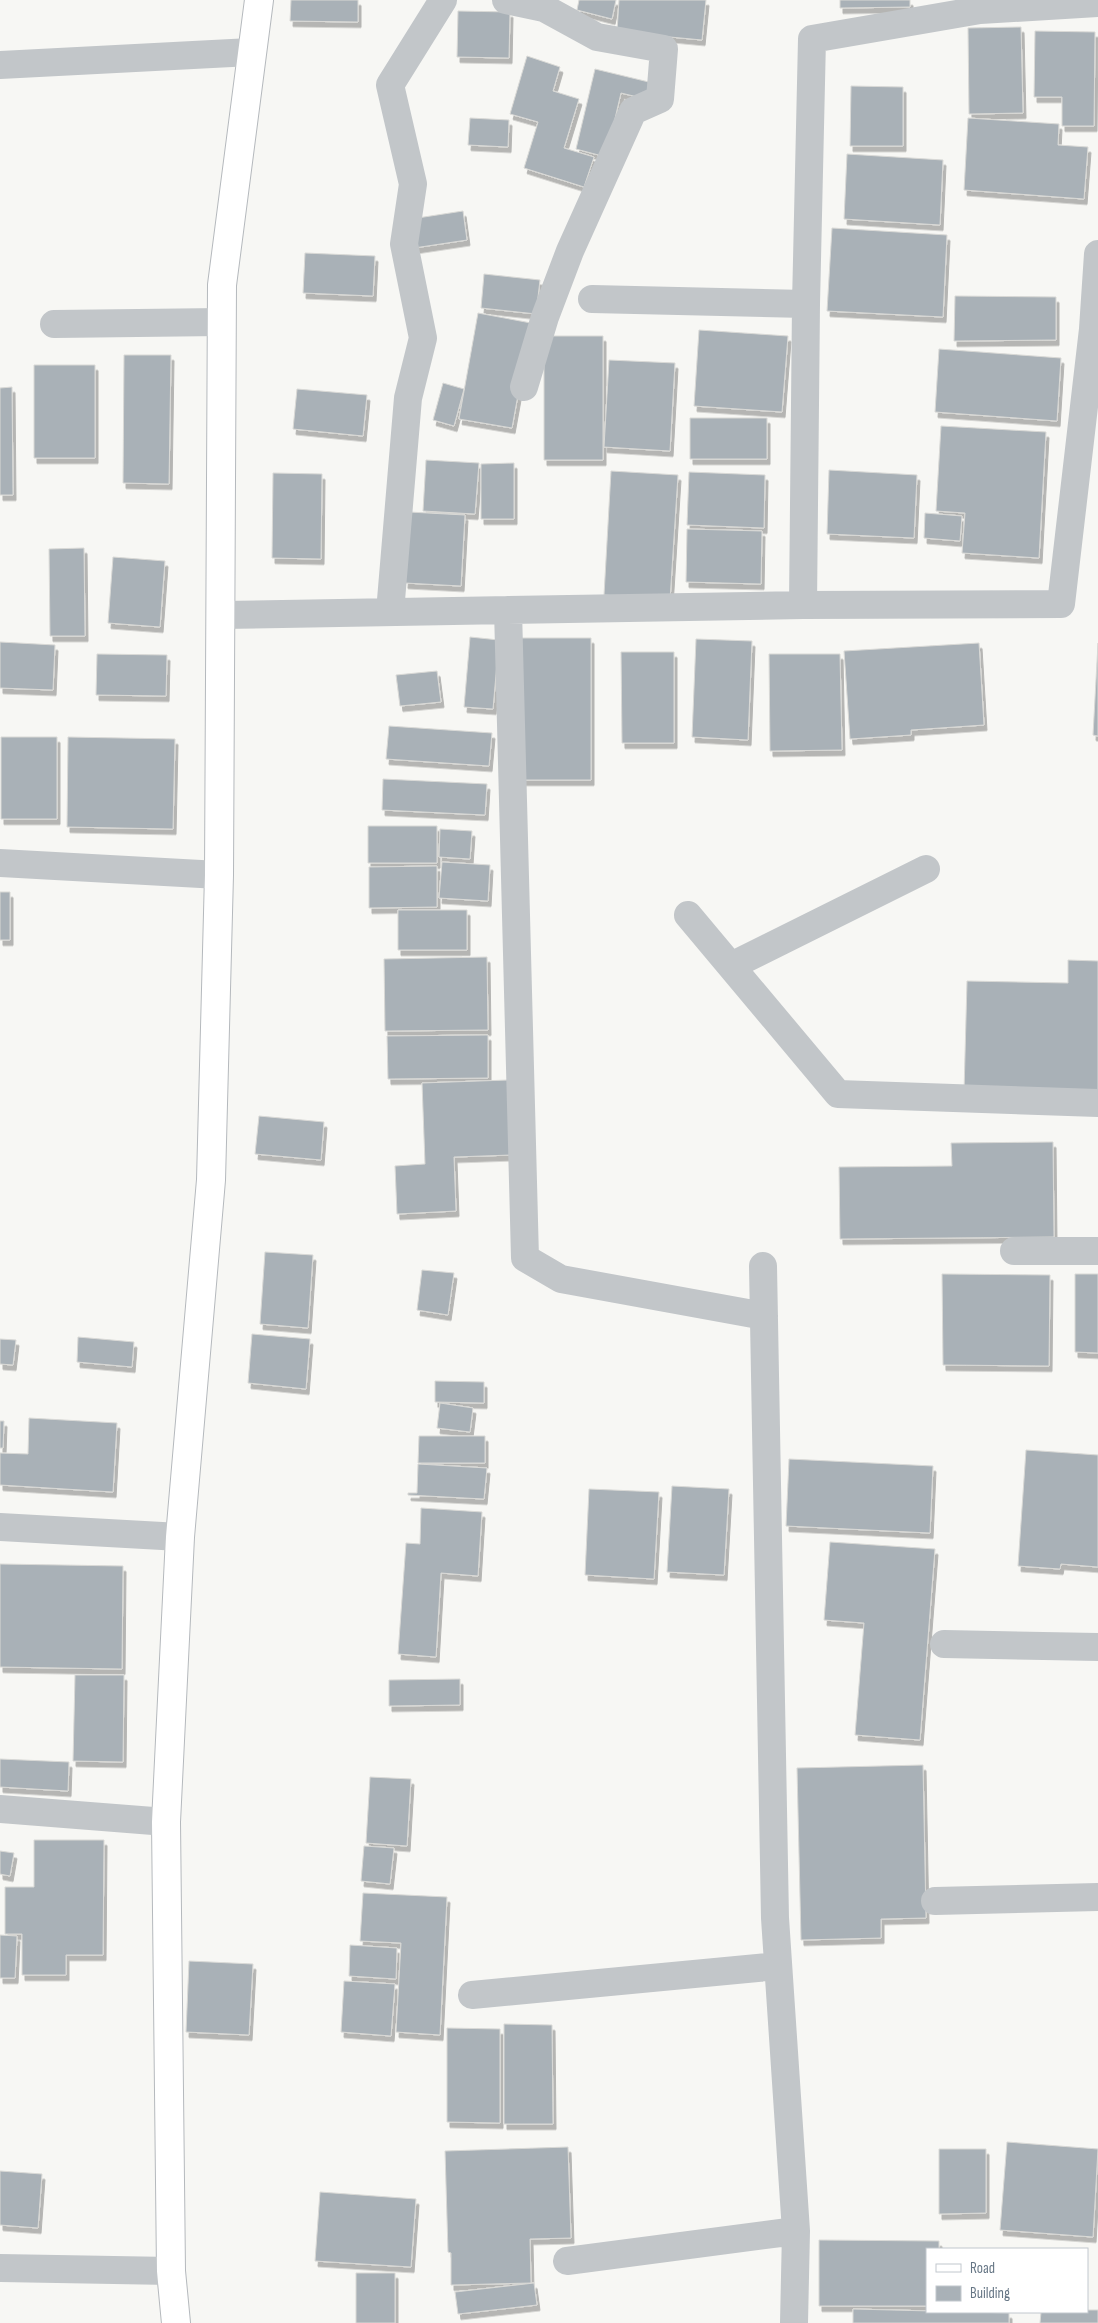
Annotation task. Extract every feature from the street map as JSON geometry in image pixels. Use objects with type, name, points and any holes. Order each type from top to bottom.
[{"type":"main road","points":[[176,2323],[171,2271],[166,1822],[180,1537],[211,1180],[219,875],[222,285],[259,0]]},
{"type":"street","points":[[390,612],[408,398],[423,338],[404,244],[413,184],[390,84],[443,0]]},
{"type":"street","points":[[506,0],[544,8],[597,36],[664,49],[660,99],[633,111],[570,251],[546,317],[524,387]]},
{"type":"street","points":[[803,605],[806,304],[812,39],[980,10],[1098,3]]},
{"type":"street","points":[[0,65],[252,52]]},
{"type":"street","points":[[221,615],[803,605],[1061,604],[1095,329],[1098,254]]},
{"type":"street","points":[[592,299],[806,304]]},
{"type":"street","points":[[54,324],[221,322]]},
{"type":"street","points":[[508,610],[525,1258],[561,1279],[764,1316]]},
{"type":"street","points":[[0,863],[219,875]]},
{"type":"street","points":[[731,966],[926,869]]},
{"type":"street","points":[[688,915],[838,1094],[1098,1103]]},
{"type":"street","points":[[1014,1251],[1098,1251]]},
{"type":"street","points":[[763,1266],[775,1908],[796,2231],[794,2323]]},
{"type":"street","points":[[0,1527],[180,1537]]},
{"type":"street","points":[[944,1644],[1098,1647]]},
{"type":"street","points":[[0,1809],[166,1822]]},
{"type":"street","points":[[935,1901],[1098,1897]]},
{"type":"street","points":[[472,1995],[778,1966]]},
{"type":"street","points":[[567,2260],[796,2231]]},
{"type":"street","points":[[0,2268],[171,2271]]},
{"type":"building","points":[[291,0],[358,0],[358,22],[290,21]]},
{"type":"building","points":[[579,0],[616,0],[612,19],[577,10]]},
{"type":"building","points":[[619,0],[706,0],[702,40],[617,32]]},
{"type":"building","points":[[840,0],[910,0],[910,7],[840,8]]},
{"type":"building","points":[[458,11],[510,12],[509,58],[457,57]]},
{"type":"building","points":[[1021,27],[1023,113],[969,114],[968,28]]},
{"type":"building","points":[[1035,31],[1095,32],[1094,126],[1062,126],[1062,97],[1034,97]]},
{"type":"building","points":[[527,56],[560,67],[553,91],[579,99],[564,148],[594,157],[584,187],[524,168],[538,122],[510,114]]},
{"type":"building","points":[[595,69],[653,83],[650,100],[621,93],[606,157],[576,149]]},
{"type":"building","points":[[851,86],[903,87],[903,146],[850,146]]},
{"type":"building","points":[[470,118],[509,120],[508,147],[468,145]]},
{"type":"building","points":[[968,118],[1059,124],[1058,145],[1088,147],[1084,199],[964,190]]},
{"type":"building","points":[[847,154],[943,160],[940,225],[844,219]]},
{"type":"building","points":[[463,211],[467,240],[414,248],[411,219]]},
{"type":"building","points":[[832,228],[947,235],[943,317],[827,311]]},
{"type":"building","points":[[305,253],[375,256],[373,296],[303,293]]},
{"type":"building","points":[[484,274],[540,280],[536,314],[481,308]]},
{"type":"building","points":[[955,296],[1056,297],[1056,340],[954,341]]},
{"type":"building","points":[[478,313],[531,323],[512,428],[459,419]]},
{"type":"building","points":[[699,330],[788,336],[782,412],[694,406]]},
{"type":"building","points":[[544,336],[603,336],[603,460],[544,460]]},
{"type":"building","points":[[939,349],[1061,358],[1057,421],[935,412]]},
{"type":"building","points":[[124,355],[171,355],[169,484],[123,483]]},
{"type":"building","points":[[609,360],[675,363],[670,451],[604,447]]},
{"type":"building","points":[[34,365],[95,365],[95,458],[34,458]]},
{"type":"building","points":[[443,383],[464,389],[454,426],[433,420]]},
{"type":"building","points":[[12,387],[13,495],[0,495],[0,388]]},
{"type":"building","points":[[297,389],[367,395],[363,436],[293,429]]},
{"type":"building","points":[[690,418],[767,418],[767,459],[690,459]]},
{"type":"building","points":[[941,426],[1046,432],[1039,558],[962,553],[965,513],[936,511]]},
{"type":"building","points":[[426,460],[479,463],[475,514],[423,511]]},
{"type":"building","points":[[514,463],[514,519],[481,519],[481,464]]},
{"type":"building","points":[[829,470],[917,475],[914,538],[827,534]]},
{"type":"building","points":[[611,471],[678,475],[670,600],[604,595]]},
{"type":"building","points":[[689,472],[765,475],[764,528],[687,525]]},
{"type":"building","points":[[273,473],[322,474],[321,559],[272,558]]},
{"type":"building","points":[[409,512],[465,515],[461,586],[405,583]]},
{"type":"building","points":[[925,513],[962,516],[960,541],[924,538]]},
{"type":"building","points":[[687,529],[762,531],[761,584],[686,582]]},
{"type":"building","points":[[84,548],[85,636],[50,636],[49,549]]},
{"type":"building","points":[[113,557],[165,561],[160,627],[108,623]]},
{"type":"building","points":[[470,637],[499,640],[493,709],[464,707]]},
{"type":"building","points":[[519,638],[591,638],[591,780],[519,780]]},
{"type":"building","points":[[696,639],[752,641],[748,740],[692,737]]},
{"type":"building","points":[[0,642],[55,645],[53,690],[0,688]]},
{"type":"building","points":[[979,643],[984,725],[911,730],[911,735],[850,739],[844,651]]},
{"type":"building","points":[[1098,643],[1098,736],[1093,735]]},
{"type":"building","points":[[621,652],[674,652],[674,743],[622,743]]},
{"type":"building","points":[[97,654],[167,655],[166,696],[96,695]]},
{"type":"building","points":[[769,654],[840,654],[842,750],[770,751]]},
{"type":"building","points":[[437,671],[441,702],[400,706],[396,675]]},
{"type":"building","points":[[389,726],[492,733],[489,766],[386,759]]},
{"type":"building","points":[[1,737],[57,737],[57,819],[1,819]]},
{"type":"building","points":[[68,737],[175,739],[173,829],[67,827]]},
{"type":"building","points":[[383,779],[487,784],[485,815],[382,810]]},
{"type":"building","points":[[368,826],[437,826],[437,863],[368,863]]},
{"type":"building","points":[[440,829],[472,831],[470,859],[439,857]]},
{"type":"building","points":[[442,862],[490,865],[488,901],[439,898]]},
{"type":"building","points":[[437,866],[437,907],[369,908],[369,867]]},
{"type":"building","points":[[0,892],[10,892],[10,940],[0,940]]},
{"type":"building","points":[[398,910],[467,910],[467,950],[398,950]]},
{"type":"building","points":[[487,957],[488,1030],[385,1031],[384,959]]},
{"type":"building","points":[[1068,960],[1098,961],[1098,1095],[964,1092],[967,981],[1068,983]]},
{"type":"building","points":[[488,1035],[488,1078],[388,1079],[387,1036]]},
{"type":"building","points":[[508,1080],[511,1155],[454,1157],[456,1211],[397,1214],[395,1166],[425,1164],[422,1083]]},
{"type":"building","points":[[259,1116],[324,1122],[321,1160],[255,1154]]},
{"type":"building","points":[[1053,1142],[1054,1237],[840,1239],[839,1167],[952,1166],[951,1143]]},
{"type":"building","points":[[265,1252],[313,1255],[308,1328],[260,1324]]},
{"type":"building","points":[[422,1270],[454,1273],[448,1315],[417,1310]]},
{"type":"building","points":[[942,1274],[1050,1275],[1049,1366],[943,1365]]},
{"type":"building","points":[[1075,1274],[1098,1274],[1098,1353],[1075,1352]]},
{"type":"building","points":[[252,1334],[310,1339],[306,1389],[248,1383]]},
{"type":"building","points":[[78,1337],[134,1342],[132,1367],[77,1362]]},
{"type":"building","points":[[0,1339],[16,1340],[13,1365],[0,1364]]},
{"type":"building","points":[[435,1381],[484,1382],[484,1403],[435,1402]]},
{"type":"building","points":[[440,1403],[473,1408],[470,1432],[437,1428]]},
{"type":"building","points":[[29,1418],[117,1423],[113,1492],[0,1485],[0,1453],[28,1454]]},
{"type":"building","points":[[0,1421],[4,1421],[3,1448],[0,1448]]},
{"type":"building","points":[[419,1436],[485,1436],[485,1463],[418,1463]]},
{"type":"building","points":[[1026,1450],[1098,1455],[1098,1567],[1061,1564],[1060,1569],[1018,1566]]},
{"type":"building","points":[[789,1459],[933,1466],[930,1533],[786,1526]]},
{"type":"building","points":[[418,1464],[487,1468],[484,1499],[408,1495],[408,1493],[417,1493]]},
{"type":"building","points":[[672,1486],[729,1489],[724,1575],[667,1572]]},
{"type":"building","points":[[589,1489],[659,1492],[654,1579],[585,1575]]},
{"type":"building","points":[[421,1508],[482,1512],[478,1576],[441,1573],[436,1657],[398,1654],[406,1543],[420,1544]]},
{"type":"building","points":[[830,1542],[935,1549],[920,1740],[855,1735],[864,1623],[824,1620]]},
{"type":"building","points":[[0,1564],[123,1566],[122,1669],[0,1667]]},
{"type":"building","points":[[75,1675],[124,1675],[123,1762],[73,1761]]},
{"type":"building","points":[[460,1679],[460,1705],[389,1706],[389,1680]]},
{"type":"building","points":[[0,1759],[69,1762],[68,1791],[0,1787]]},
{"type":"building","points":[[923,1765],[926,1918],[881,1919],[881,1938],[801,1940],[797,1768]]},
{"type":"building","points":[[370,1777],[411,1779],[407,1846],[366,1843]]},
{"type":"building","points":[[34,1840],[104,1840],[103,1955],[66,1955],[66,1975],[22,1975],[22,1934],[5,1934],[5,1887],[34,1887]]},
{"type":"building","points":[[364,1846],[394,1848],[390,1884],[361,1881]]},
{"type":"building","points":[[0,1851],[14,1853],[10,1876],[0,1874]]},
{"type":"building","points":[[363,1893],[447,1897],[440,2035],[396,2032],[401,1943],[360,1941]]},
{"type":"building","points":[[0,1935],[17,1936],[15,1978],[0,1978]]},
{"type":"building","points":[[350,1945],[397,1948],[396,1979],[349,1976]]},
{"type":"building","points":[[189,1961],[253,1964],[249,2035],[186,2032]]},
{"type":"building","points":[[344,1981],[395,1984],[391,2036],[341,2032]]},
{"type":"building","points":[[504,2024],[552,2025],[553,2124],[504,2124]]},
{"type":"building","points":[[447,2028],[500,2029],[500,2123],[447,2122]]},
{"type":"building","points":[[1007,2142],[1098,2149],[1093,2237],[1000,2230]]},
{"type":"building","points":[[568,2147],[571,2238],[530,2239],[531,2283],[451,2285],[451,2253],[448,2252],[445,2151]]},
{"type":"building","points":[[939,2149],[986,2149],[986,2213],[939,2214]]},
{"type":"building","points":[[0,2171],[42,2174],[38,2228],[0,2225]]},
{"type":"building","points":[[320,2192],[416,2199],[411,2267],[315,2261]]},
{"type":"building","points":[[819,2240],[939,2241],[939,2248],[926,2248],[926,2306],[819,2306]]},
{"type":"building","points":[[356,2273],[395,2273],[395,2323],[356,2323]]},
{"type":"building","points":[[534,2283],[537,2305],[458,2314],[455,2292]]},
{"type":"building","points":[[853,2309],[926,2311],[926,2313],[1009,2313],[1009,2323],[853,2323]]},
{"type":"building","points":[[1088,2310],[1098,2310],[1098,2323],[1040,2323],[1041,2313],[1088,2313]]}]
